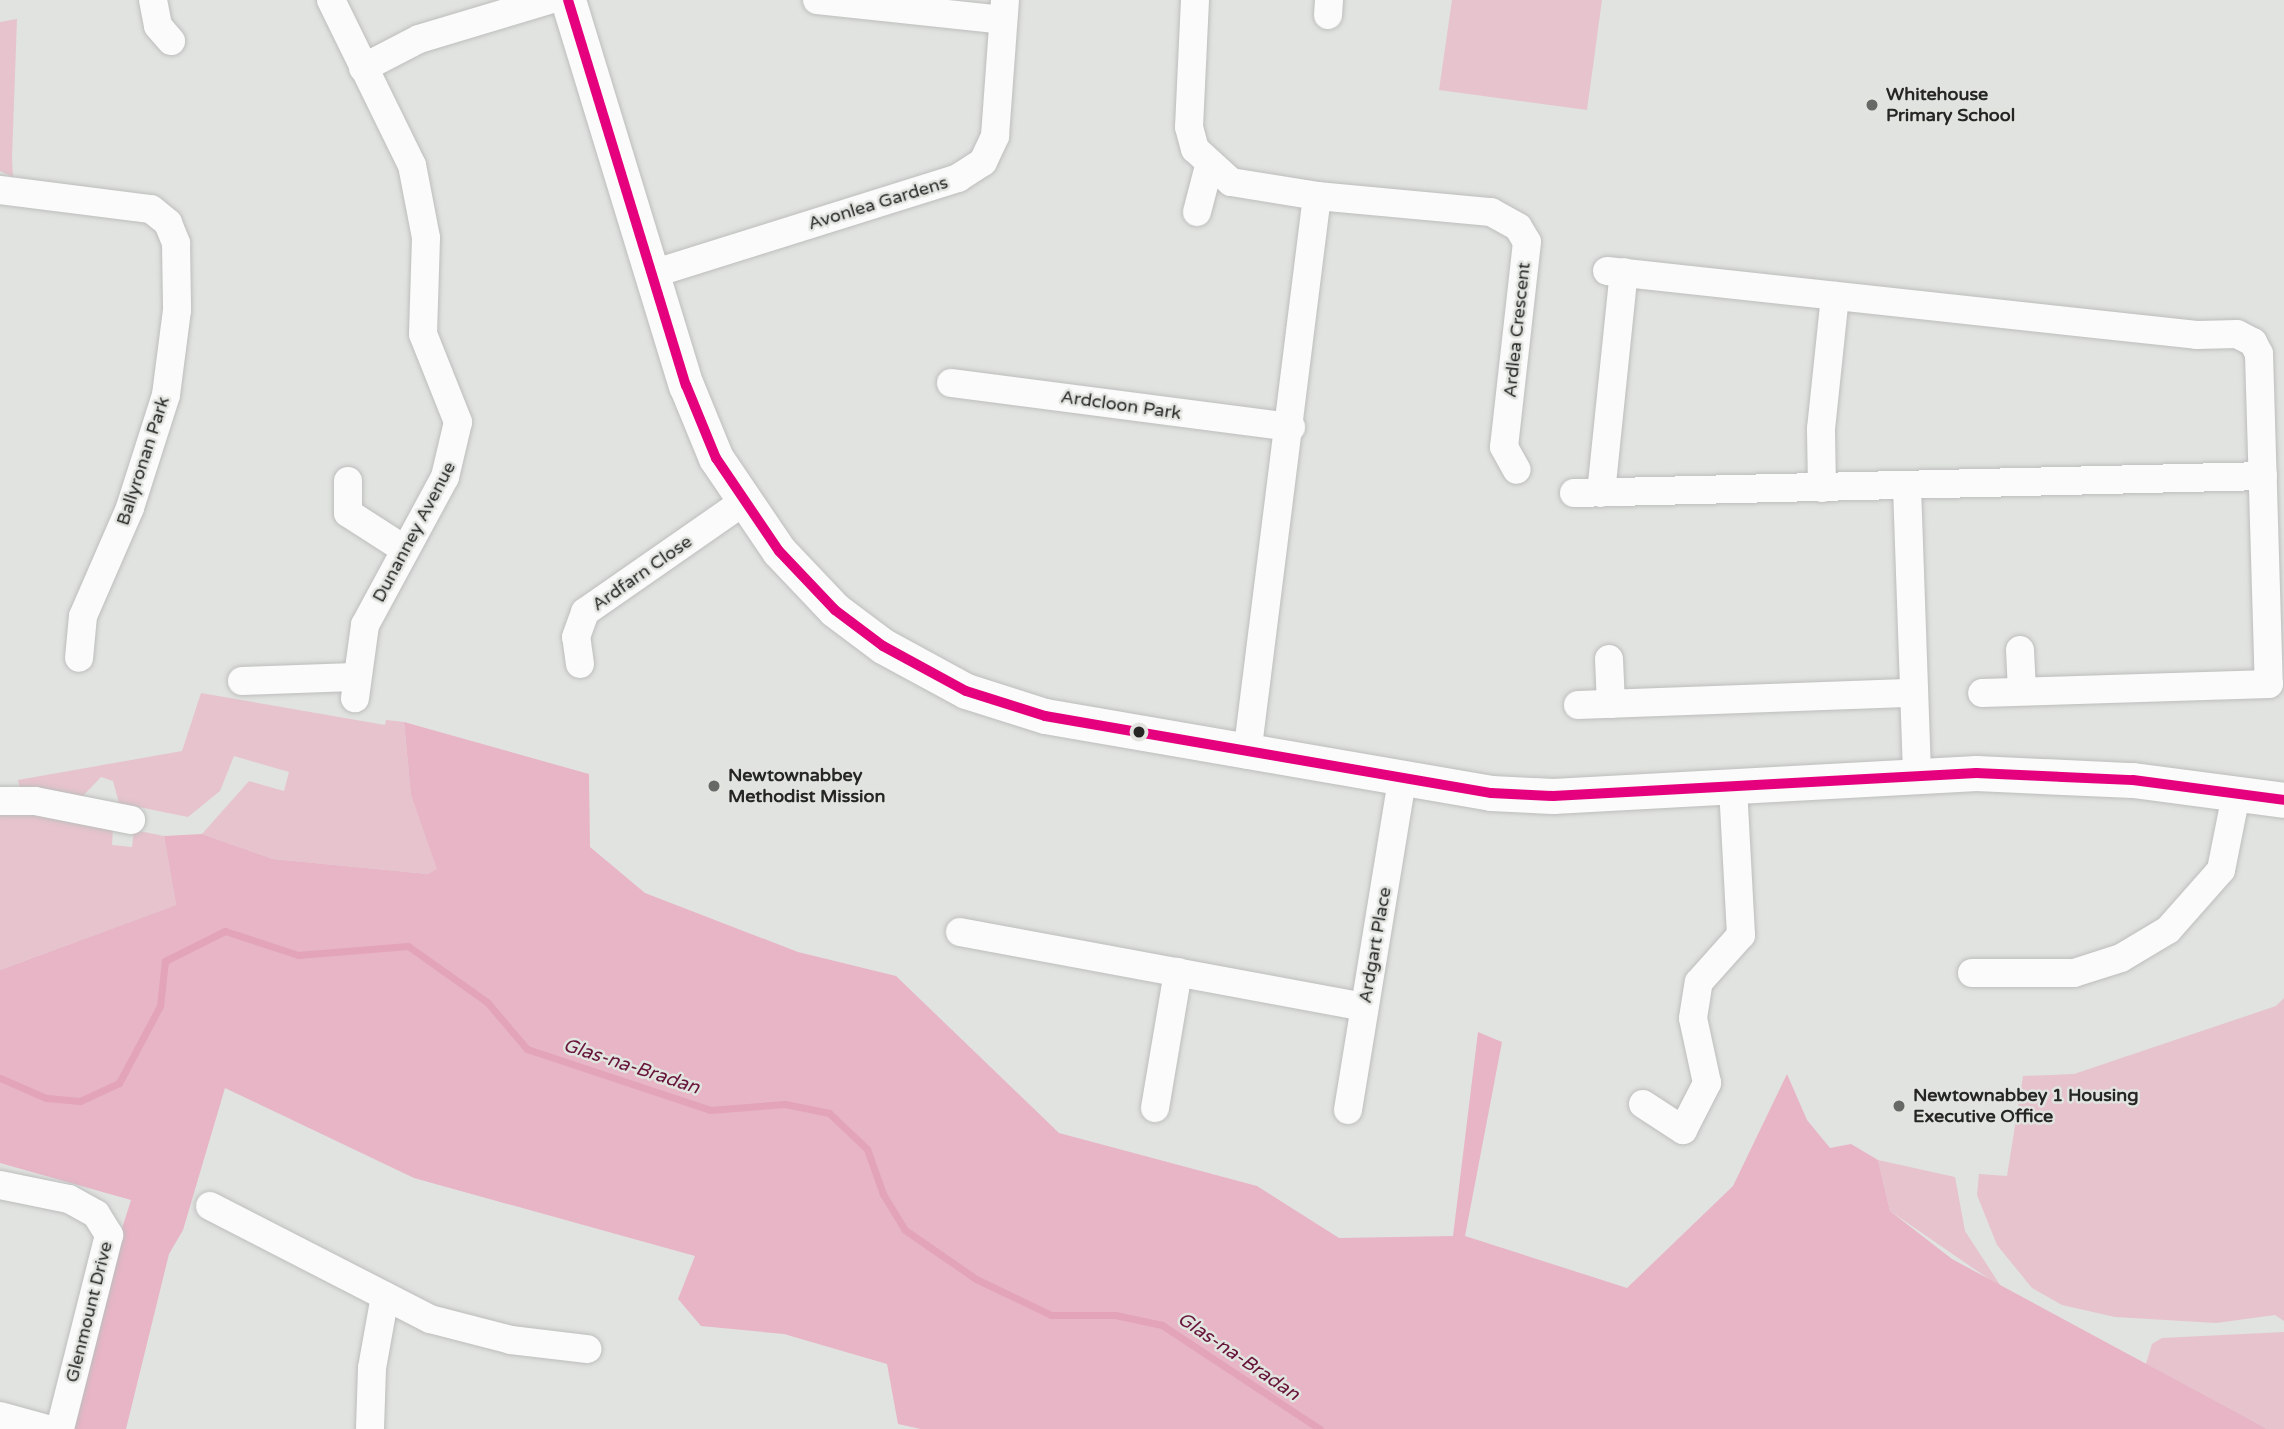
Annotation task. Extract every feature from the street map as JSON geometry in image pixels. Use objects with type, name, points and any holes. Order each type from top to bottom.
[{"type":"street","points":[[153,0],[158,26],[171,41]]},
{"type":"street","name":"Dunanney Avenue","points":[[242,681],[354,687],[365,625],[445,477],[458,422],[423,334],[423,202],[401,136],[363,68],[331,0]]},
{"type":"street","points":[[363,68],[419,39],[549,0]]},
{"type":"street","points":[[568,0],[686,384],[743,502],[835,610],[883,646],[966,691],[1045,716],[1247,755],[1402,781],[1553,796],[1917,776],[2063,775],[2284,800]]},
{"type":"street","points":[[817,0],[1004,10]]},
{"type":"street","points":[[1195,0],[1189,127],[1209,166],[1197,212]]},
{"type":"street","name":"Avonlea Gardens","points":[[652,274],[958,178],[983,162],[995,136],[1004,10]]},
{"type":"street","name":"Ardlea Crescent","points":[[1209,166],[1231,182],[1317,196],[1491,212],[1518,227],[1527,242],[1503,447],[1517,470]]},
{"type":"street","name":"Ballyronan Park","points":[[0,190],[151,209],[169,223],[176,243],[166,396],[130,508],[83,616],[79,658]]},
{"type":"street","points":[[1247,755],[1291,427],[1317,196]]},
{"type":"street","points":[[1982,694],[2269,684],[2263,476],[2259,354],[2253,342],[2237,334],[2197,335],[1615,271],[1588,493],[2263,476]]},
{"type":"street","points":[[1822,488],[1821,429],[1835,296]]},
{"type":"street","name":"Ardcloon Park","points":[[951,383],[1291,427]]},
{"type":"street","points":[[348,481],[348,513],[404,549]]},
{"type":"street","points":[[1907,487],[1917,776]]},
{"type":"street","name":"Ardfarn Close","points":[[580,664],[576,637],[585,612],[743,502]]},
{"type":"street","points":[[2020,650],[2022,691]]},
{"type":"street","points":[[1609,659],[1611,704]]},
{"type":"street","points":[[1578,705],[1913,693]]},
{"type":"street","name":"Ardgart Place","points":[[1348,1110],[1402,781]]},
{"type":"street","points":[[1643,1104],[1683,1130],[1707,1083],[1693,1018],[1699,982],[1741,935],[1733,788]]},
{"type":"street","points":[[1972,973],[2074,974],[2121,958],[2168,930],[2221,870],[2236,795]]},
{"type":"street","points":[[0,801],[34,801],[131,820]]},
{"type":"street","points":[[960,932],[1364,1007]]},
{"type":"street","points":[[1155,1108],[1178,972]]},
{"type":"street","name":"Glenmount Drive","points":[[0,1185],[69,1199],[96,1214],[109,1235],[60,1429]]},
{"type":"street","points":[[210,1206],[430,1319],[511,1340],[587,1349]]},
{"type":"street","points":[[370,1429],[372,1368],[385,1296]]},
{"type":"street","points":[[0,1416],[47,1429]]},
{"type":"shaded area","points":[[1452,0],[1602,0],[1587,110],[1439,90]]},
{"type":"shaded area","points":[[17,19],[13,177],[0,171],[0,22]]},
{"type":"shaded area","points":[[201,693],[385,725],[386,720],[404,722],[411,795],[438,869],[428,874],[273,859],[202,834],[249,781],[284,791],[289,772],[234,756],[220,791],[188,817],[119,803],[113,781],[101,777],[82,797],[20,789],[18,780],[182,751]]},
{"type":"shaded area","points":[[404,722],[589,774],[590,847],[645,893],[798,952],[896,976],[1059,1133],[1257,1186],[1339,1238],[1453,1236],[1478,1032],[1502,1042],[1465,1236],[1627,1288],[1733,1186],[1787,1074],[1807,1120],[1830,1148],[1851,1144],[1878,1160],[1890,1211],[1952,1259],[2267,1429],[921,1429],[898,1424],[887,1364],[784,1334],[701,1326],[678,1299],[695,1256],[414,1178],[225,1088],[183,1230],[169,1254],[126,1429],[59,1429],[131,1200],[0,1163],[0,970],[176,905],[164,836],[202,834],[273,859],[428,874],[437,869],[411,795]]},
{"type":"shaded area","points":[[20,810],[113,828],[112,845],[132,847],[134,830],[164,836],[176,905],[0,970],[0,813]]},
{"type":"shaded area","points":[[2284,998],[2284,1321],[2275,1315],[2216,1323],[2115,1317],[2062,1305],[2032,1288],[1997,1245],[1977,1195],[1979,1174],[2007,1176],[2023,1076],[2074,1074],[2276,1006]]},
{"type":"shaded area","points":[[1878,1160],[1955,1177],[1965,1231],[2002,1288],[1890,1211]]},
{"type":"shaded area","points":[[2284,1332],[2284,1429],[2267,1429],[2145,1367],[2152,1344],[2162,1338]]},
{"type":"waterway","name":"Glas-na-Bradan","points":[[0,1078],[46,1098],[80,1101],[119,1083],[160,1006],[165,961],[225,931],[298,955],[408,946],[487,1002],[527,1049],[710,1110],[785,1104],[829,1113],[867,1149],[883,1194],[905,1230],[976,1279],[1051,1315],[1115,1315],[1162,1325],[1320,1429]]},
{"type":"transit line","points":[[568,0],[686,385],[716,458],[779,551],[835,610],[883,646],[966,691],[1045,716],[1491,793],[1553,796],[1976,773],[2133,780],[2284,800]]},
{"type":"place","name":"Whitehouse Primary School","points":[[1872,105]]},
{"type":"place","name":"Newtownabbey Methodist Mission","points":[[714,786]]},
{"type":"place","name":"Newtownabbey 1 Housing Executive Office","points":[[1899,1106]]}]
